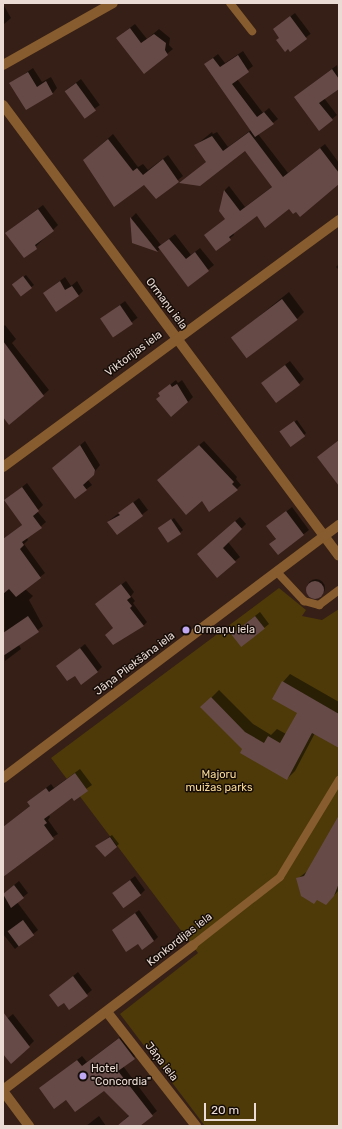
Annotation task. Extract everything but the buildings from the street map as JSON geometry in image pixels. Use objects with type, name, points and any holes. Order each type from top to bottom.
[{"type":"street","points":[[3,65],[113,3]]},
{"type":"street","name":"Ormaņu iela","points":[[3,105],[339,556]]},
{"type":"street","name":"Viktorijas iela","points":[[3,467],[176,338],[192,329],[339,220]]},
{"type":"street","name":"Jāņa Pliekšāna iela","points":[[3,778],[339,525]]},
{"type":"street","name":"Konkordijas iela","points":[[3,1091],[193,945]]},
{"type":"street","name":"Jāņa iela","points":[[107,1012],[196,1126]]},
{"type":"street","points":[[3,1091],[29,1126]]},
{"type":"lane","points":[[230,3],[252,31]]},
{"type":"lane","points":[[277,572],[304,601],[319,605],[339,590]]},
{"type":"lane","name":"Konkordijas iela","points":[[193,945],[280,877],[339,780]]},
{"type":"green space","name":"Majoru muižas parks","points":[[279,588],[306,610],[302,616],[322,620],[339,609],[339,1126],[205,1126],[120,1014],[198,953],[51,758]]},
{"type":"place","name":"Ormaņu iela","points":[[186,630]]},
{"type":"place","name":"Hotel \"Concordia\"","points":[[83,1076]]}]
